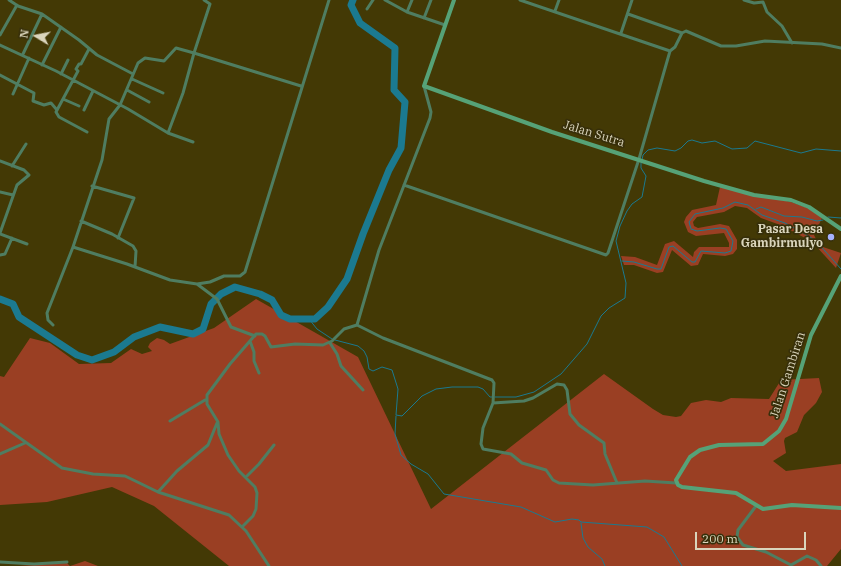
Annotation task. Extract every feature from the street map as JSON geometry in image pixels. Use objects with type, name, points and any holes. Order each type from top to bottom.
[{"type":"street","points":[[9,0],[17,5],[42,14],[104,59],[133,74]]},
{"type":"street","points":[[168,133],[183,93],[210,4],[204,0]]},
{"type":"street","points":[[73,247],[170,280],[197,284],[210,282],[224,276],[240,276],[245,272],[301,86],[329,0]]},
{"type":"street","points":[[366,9],[373,0]]},
{"type":"street","points":[[385,0],[407,12],[445,25]]},
{"type":"street","points":[[407,12],[412,0]]},
{"type":"street","points":[[424,18],[431,0]]},
{"type":"street","points":[[357,325],[379,250],[431,112],[424,86],[454,0]]},
{"type":"street","points":[[520,0],[621,33],[670,51]]},
{"type":"street","points":[[555,11],[558,0]]},
{"type":"street","points":[[621,33],[632,0]]},
{"type":"street","points":[[744,0],[754,3],[763,2],[767,12],[782,26],[792,43]]},
{"type":"street","points":[[0,36],[17,5]]},
{"type":"street","points":[[23,54],[42,14]]},
{"type":"street","points":[[628,14],[682,33],[686,31],[693,32],[721,46],[736,46],[765,41],[822,44],[841,48]]},
{"type":"street","points":[[42,65],[61,27]]},
{"type":"street","points":[[404,185],[607,255],[641,160],[670,51],[675,47],[682,33]]},
{"type":"street","points":[[0,45],[23,54],[72,81],[120,104],[168,133],[193,142]]},
{"type":"street","points":[[53,325],[48,320],[48,313],[73,247],[103,154],[109,119],[120,104],[132,80],[138,63],[145,58],[164,60],[176,48],[301,86]]},
{"type":"street","points":[[87,132],[59,118],[56,114],[79,64],[81,64],[89,49]]},
{"type":"street","points":[[13,94],[29,58]]},
{"type":"street","points":[[61,74],[68,60]]},
{"type":"street","points":[[0,75],[34,93],[33,101],[44,105],[51,103],[57,110]]},
{"type":"street","points":[[132,80],[163,93]]},
{"type":"street","name":"Jalan Sutra","points":[[424,86],[552,132],[641,160],[748,193],[791,200],[809,207],[841,229]]},
{"type":"street","points":[[127,90],[149,102]]},
{"type":"street","points":[[84,110],[93,91]]},
{"type":"street","points":[[63,99],[79,106]]},
{"type":"street","points":[[12,166],[26,144]]},
{"type":"street","points":[[0,161],[24,170],[30,175],[19,182],[0,233],[27,244]]},
{"type":"street","points":[[92,186],[134,198],[118,238]]},
{"type":"street","points":[[0,192],[14,195]]},
{"type":"street","points":[[81,221],[118,238],[135,248],[135,267]]},
{"type":"street","points":[[0,255],[5,254],[12,238]]},
{"type":"street","name":"Jalan Gambiran","points":[[676,483],[677,476],[685,464],[700,450],[719,445],[763,444],[779,431],[788,412],[811,335],[841,276]]},
{"type":"street","points":[[197,284],[217,299],[231,327],[255,336]]},
{"type":"street","points":[[242,527],[253,516],[257,502],[255,487],[239,471],[228,455],[219,434],[218,422],[206,400],[207,395],[250,340],[260,333],[265,336],[271,347],[296,344],[323,345],[331,342],[344,329],[357,325],[413,350],[492,380],[494,383],[493,401],[483,428],[481,444],[483,449],[511,454],[522,463],[546,470],[553,480],[559,483],[593,485],[645,480],[676,483],[682,487],[736,493],[762,509],[770,510],[792,506],[841,508]]},
{"type":"street","points":[[250,340],[254,352],[253,358],[259,373]]},
{"type":"street","points":[[331,342],[341,366],[363,390]]},
{"type":"street","points":[[493,401],[524,401],[533,398],[557,384],[564,385],[567,390],[570,414],[579,425],[604,443],[605,454],[617,483]]},
{"type":"street","points":[[170,421],[206,400]]},
{"type":"street","points":[[158,492],[178,471],[211,442],[218,422]]},
{"type":"street","points":[[0,424],[62,468],[93,474],[125,476],[158,492],[229,515],[242,527],[269,566]]},
{"type":"street","points":[[0,454],[26,443]]},
{"type":"street","points":[[246,477],[259,464],[274,445]]},
{"type":"street","points":[[756,506],[738,530],[737,537],[743,545],[766,552],[791,565],[794,565],[807,556],[816,560],[821,566]]},
{"type":"street","points":[[0,562],[34,564],[67,562]]},
{"type":"shaded area","points":[[720,187],[791,202],[808,208],[822,218],[814,235],[816,239],[822,241],[823,247],[841,253],[836,268],[815,245],[805,238],[783,226],[761,218],[747,208],[735,206],[724,212],[697,217],[693,222],[694,226],[698,228],[720,224],[729,226],[737,240],[737,249],[733,254],[725,256],[703,254],[698,265],[691,266],[672,250],[663,272],[657,273],[634,265],[624,265],[621,256],[635,257],[657,265],[665,244],[674,241],[693,257],[694,252],[699,247],[729,247],[729,243],[724,233],[696,236],[688,232],[684,222],[692,210],[716,205]]},
{"type":"shaded area","points":[[256,299],[358,357],[431,509],[604,374],[663,415],[676,417],[681,416],[691,403],[706,400],[721,402],[731,398],[769,399],[781,380],[819,378],[822,392],[816,403],[804,415],[797,432],[785,438],[786,453],[773,461],[786,471],[841,464],[841,549],[827,566],[229,566],[154,506],[112,487],[47,502],[0,505],[0,376],[4,377],[30,338],[50,343],[79,364],[111,363],[131,349],[142,354],[152,351],[148,347],[150,343],[157,338],[170,344],[214,328]]},
{"type":"shaded area","points":[[85,561],[98,566],[70,566]]},
{"type":"shaded area","points":[[67,563],[70,566],[19,566]]},
{"type":"waterway","points":[[0,299],[13,304],[19,317],[77,355],[92,360],[114,352],[134,337],[160,327],[193,334],[203,329],[211,304],[221,294],[235,287],[260,294],[272,300],[281,315],[290,319],[315,319],[328,307],[347,279],[363,234],[389,170],[401,148],[405,102],[394,90],[395,48],[360,23],[351,5],[353,0]]},
{"type":"waterway","points":[[642,160],[643,155],[648,150],[657,148],[675,151],[681,148],[688,141],[692,140],[702,143],[715,141],[732,149],[747,148],[755,141],[801,153],[816,149],[841,151]]},
{"type":"waterway","points":[[495,397],[516,397],[534,392],[561,374],[587,344],[601,316],[609,308],[625,298],[626,283],[616,241],[620,226],[627,211],[632,204],[642,197],[646,176],[641,168],[641,163]]},
{"type":"waterway","points":[[622,261],[634,262],[661,269],[669,247],[673,246],[692,262],[695,262],[701,251],[725,253],[731,251],[733,241],[726,229],[720,228],[697,231],[691,229],[689,222],[695,214],[723,208],[735,202],[748,205],[762,215],[785,223],[807,235],[817,242],[841,269]]},
{"type":"waterway","points":[[756,209],[761,207],[784,216],[802,217],[817,221],[823,220]]},
{"type":"waterway","points":[[828,217],[841,218]]},
{"type":"waterway","points":[[309,319],[317,329],[332,339]]},
{"type":"waterway","points":[[335,340],[358,346],[364,351],[367,357],[369,369],[373,371],[382,367],[392,370],[398,389],[396,415],[402,416],[422,396],[436,389],[452,387],[478,387],[483,389],[490,397],[492,397]]},
{"type":"waterway","points":[[396,416],[395,434],[401,455],[411,464],[428,474],[444,494],[521,507],[555,522],[572,519],[579,520],[581,522],[647,527],[664,537],[682,566]]},
{"type":"waterway","points":[[581,523],[583,538],[588,547],[602,559],[605,566]]},
{"type":"place","name":"Pasar Desa Gambirmulyo","points":[[831,237]]}]
